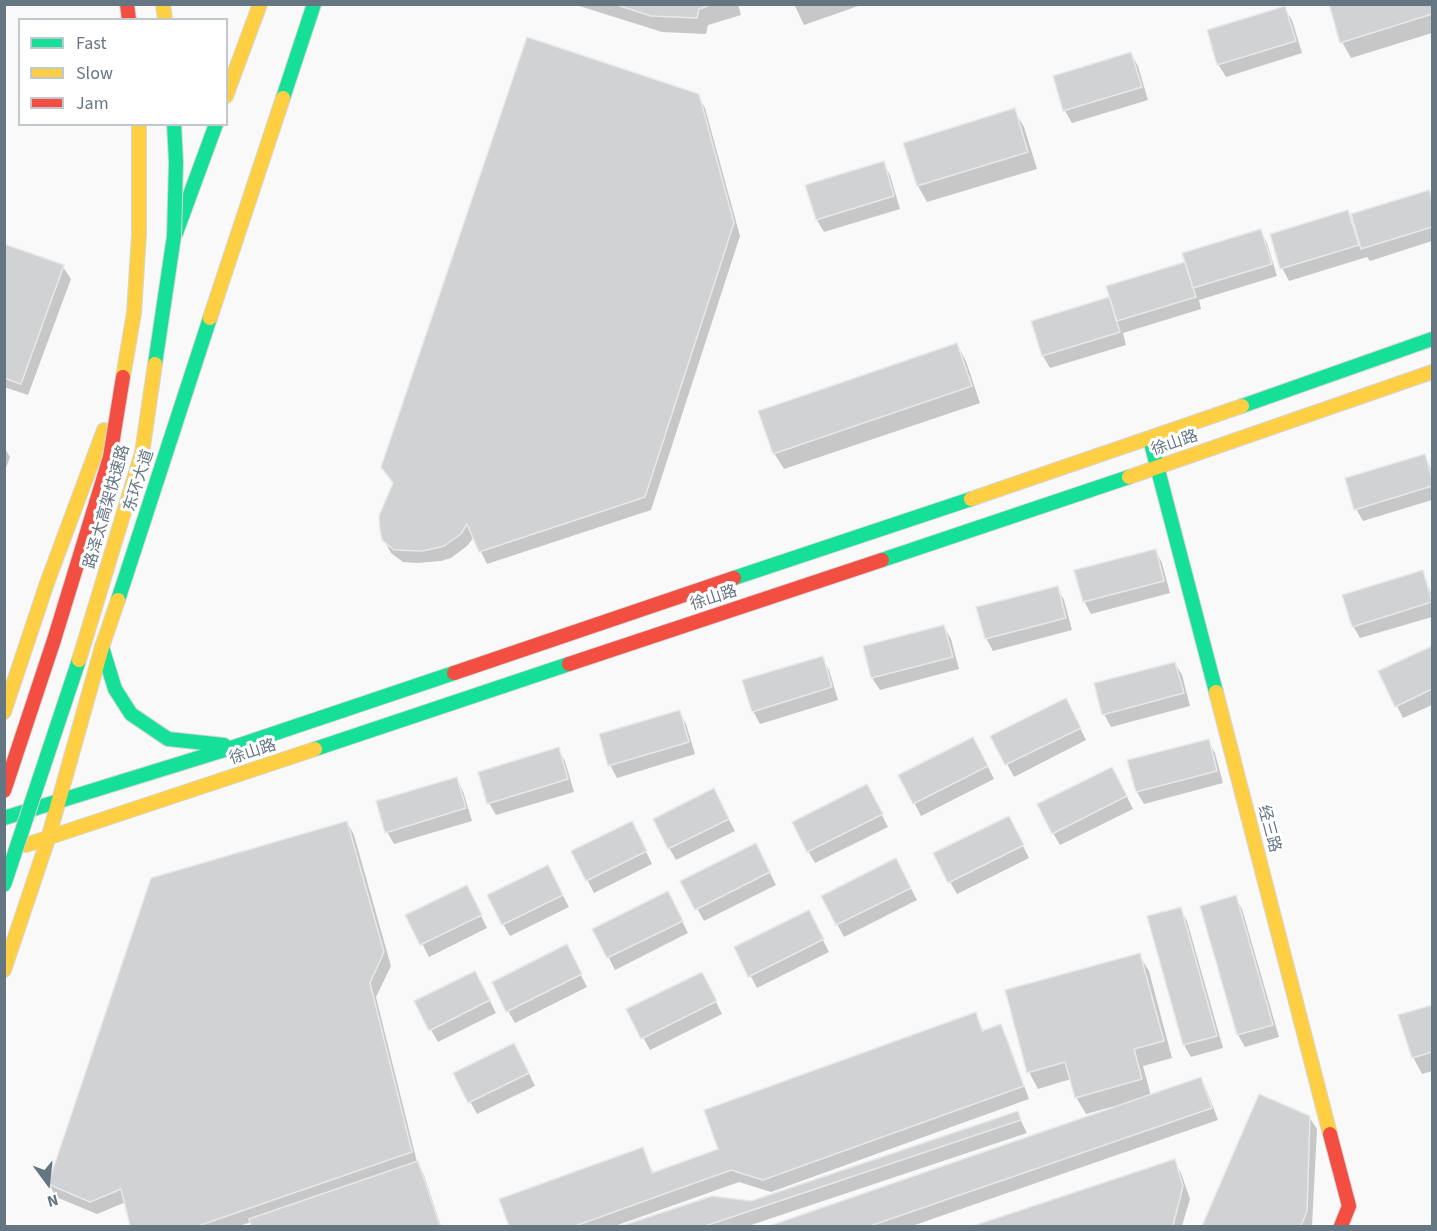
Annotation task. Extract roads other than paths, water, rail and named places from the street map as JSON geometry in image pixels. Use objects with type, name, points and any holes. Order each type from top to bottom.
[{"type":"main road","points":[[228,91],[260,4]]},
{"type":"main road","name":"东环大道","points":[[4,970],[48,839],[102,647],[314,4]]},
{"type":"main road","name":"路泽太高架快速路","points":[[4,791],[54,640],[110,457],[134,313],[139,234],[139,126]]},
{"type":"main road","name":"路泽太高架快速路","points":[[4,885],[83,648],[142,453],[174,236],[176,162],[174,126]]},
{"type":"main road","points":[[4,712],[47,583],[215,126]]},
{"type":"main road","name":"徐山路","points":[[4,818],[237,746],[1150,438],[1432,339]]},
{"type":"main road","name":"徐山路","points":[[4,852],[1157,468],[1432,372]]},
{"type":"main road","name":"经三路","points":[[1150,438],[1349,1206],[1341,1227]]},
{"type":"main road","points":[[102,647],[115,689],[131,714],[168,739],[237,746]]}]
